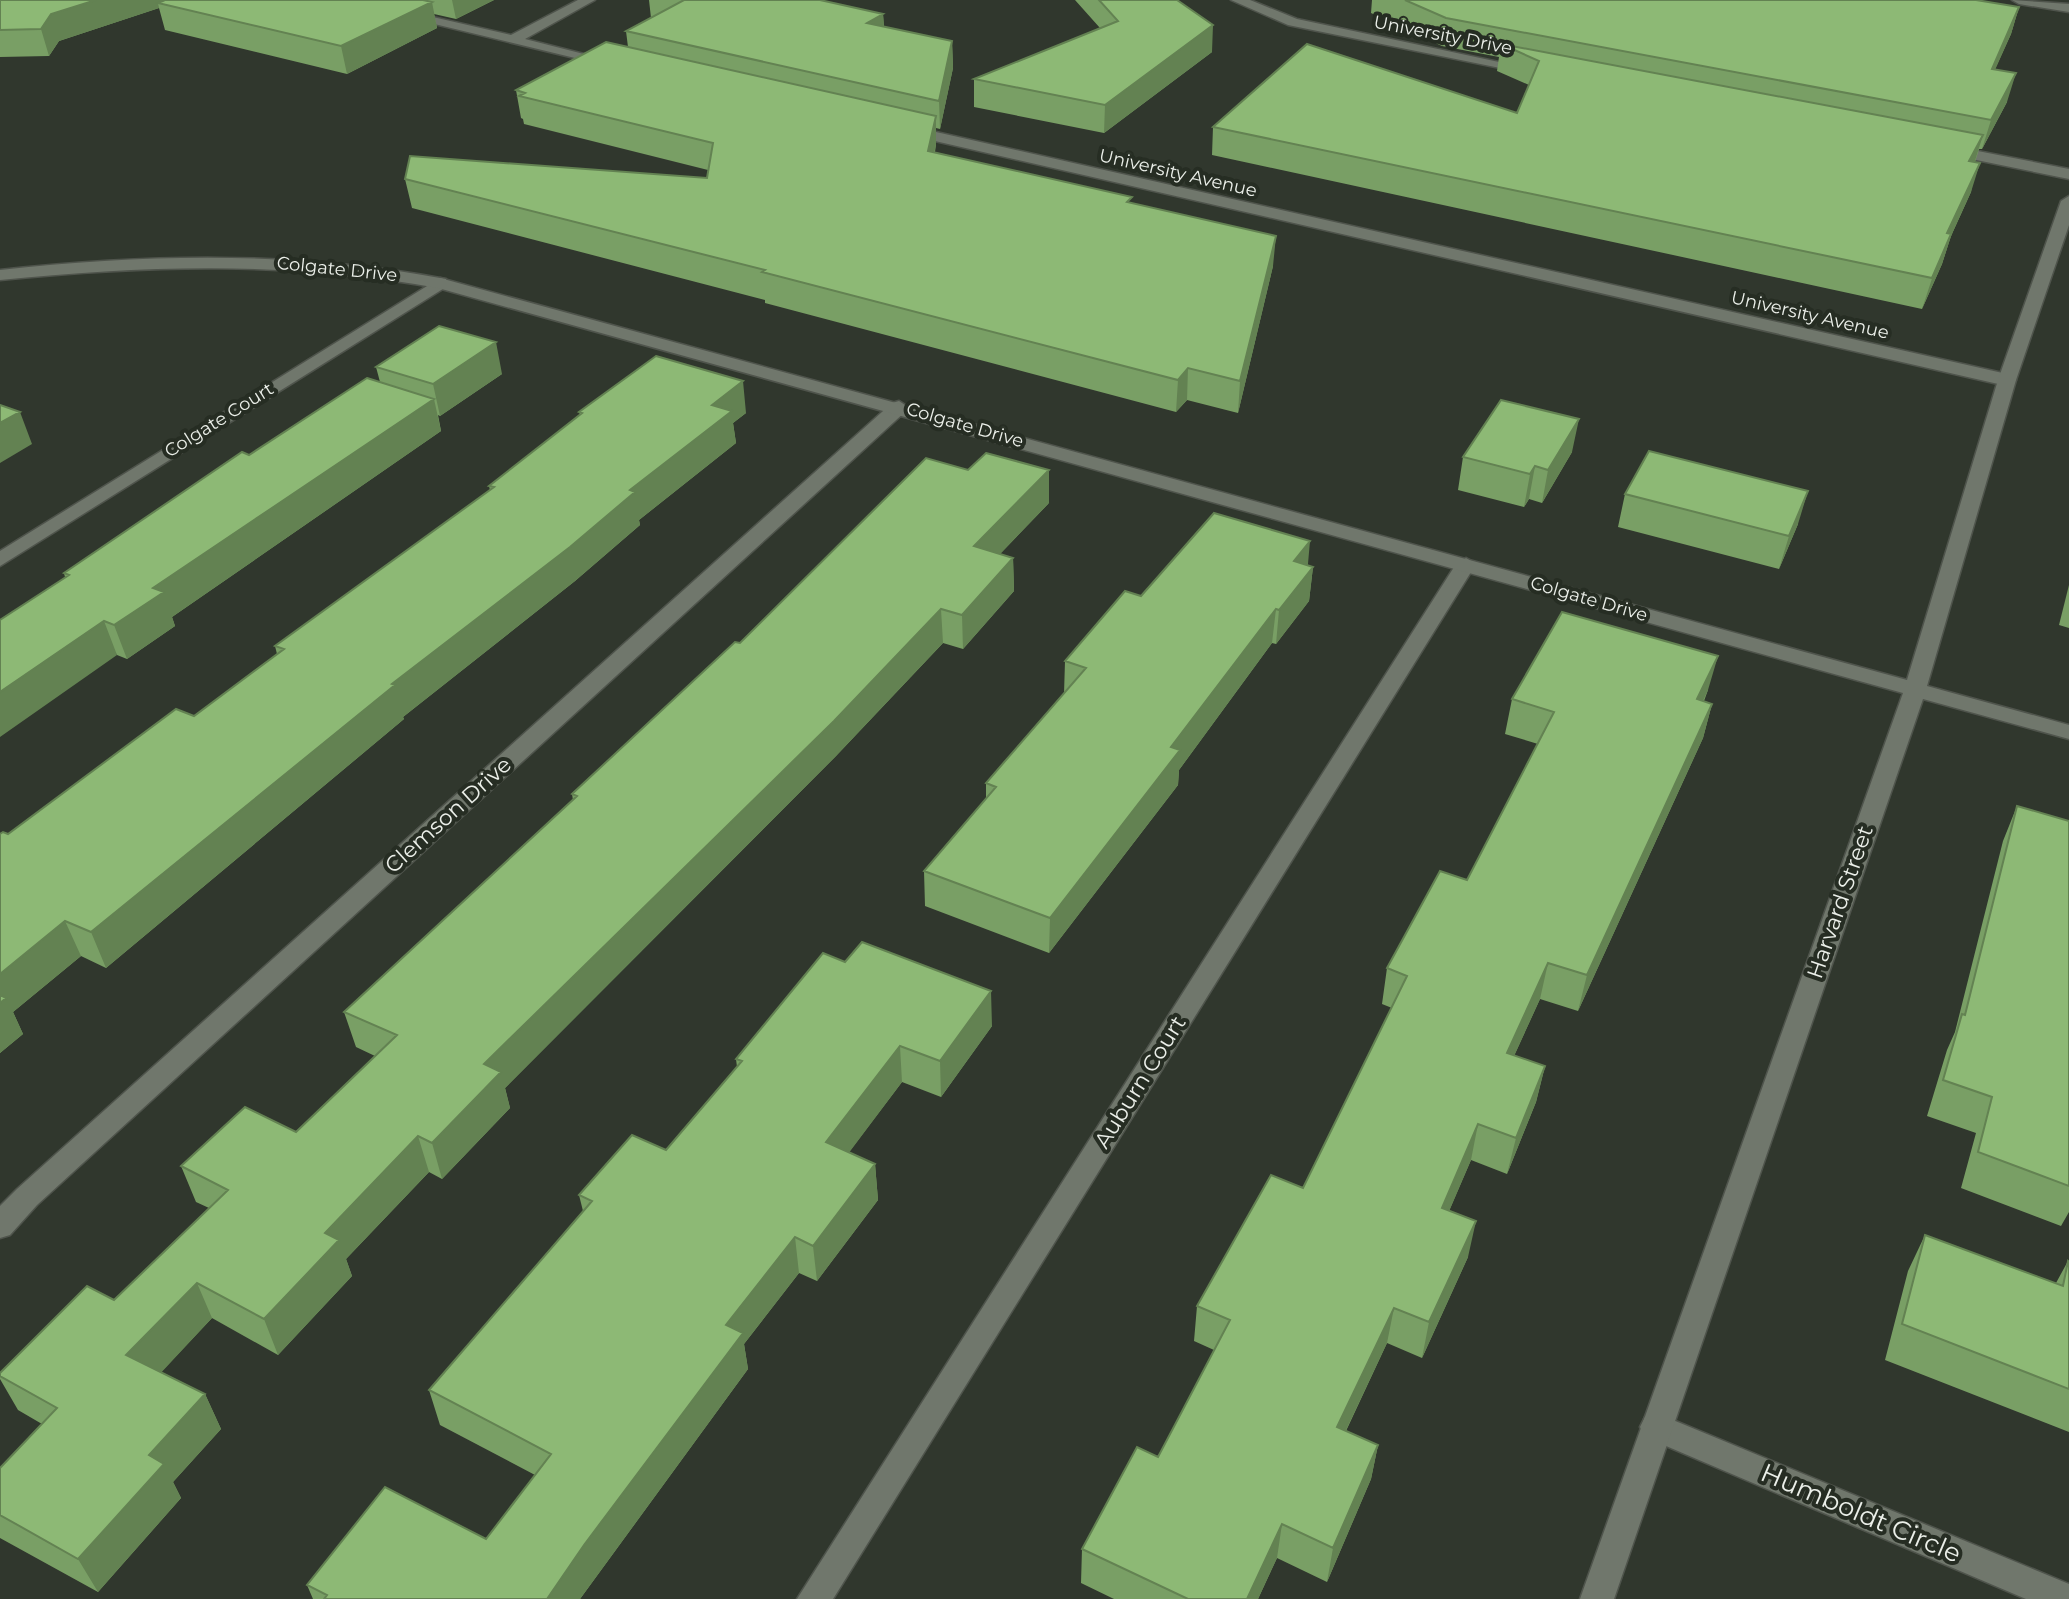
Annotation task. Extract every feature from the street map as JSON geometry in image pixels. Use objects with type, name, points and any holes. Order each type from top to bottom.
[{"type":"street","points":[[342,0],[635,68]]},
{"type":"street","points":[[512,40],[588,0]]},
{"type":"street","name":"University Drive","points":[[1238,0],[1293,22],[1547,73]]},
{"type":"street","points":[[2019,0],[2069,8]]},
{"type":"street","name":"University Avenue","points":[[882,125],[2007,380]]},
{"type":"street","points":[[1923,146],[2069,174]]},
{"type":"street","name":"Harvard Street","points":[[1597,1599],[1915,690],[2007,380],[2069,201]]},
{"type":"street","name":"Colgate Drive","points":[[0,275],[88,265],[204,260],[290,261],[375,270],[440,283],[899,407],[2069,732]]},
{"type":"street","name":"Colgate Court","points":[[0,560],[440,283]]},
{"type":"street","name":"Clemson Drive","points":[[0,1226],[899,407]]},
{"type":"street","name":"Auburn Court","points":[[814,1599],[1466,564]]},
{"type":"street","name":"Humboldt Circle","points":[[1656,1427],[2066,1599]]},
{"type":"building","points":[[0,0],[96,0],[51,14],[41,29],[0,30]]},
{"type":"building","points":[[165,0],[432,2],[341,46],[158,3]]},
{"type":"building","points":[[684,0],[820,0],[883,14],[867,23],[952,41],[939,101],[626,31]]},
{"type":"building","points":[[1099,0],[1177,0],[1213,25],[1105,105],[974,79],[1118,21]]},
{"type":"building","points":[[1405,0],[1976,0],[2019,7],[1992,69],[2016,73],[1991,120],[1446,18]]},
{"type":"building","points":[[606,42],[936,116],[928,151],[1132,197],[1127,202],[1276,236],[1240,381],[1188,368],[1178,380],[762,272],[765,270],[405,179],[410,156],[707,178],[713,143],[519,96],[525,93],[516,90]]},
{"type":"building","points":[[1307,44],[1517,113],[1539,61],[1501,44],[1983,135],[1969,161],[1980,163],[1947,233],[1951,234],[1932,278],[1213,127]]},
{"type":"building","points":[[439,326],[496,342],[433,384],[376,367]]},
{"type":"building","points":[[656,356],[743,381],[712,405],[732,411],[630,490],[635,492],[570,547],[392,684],[395,685],[91,932],[65,921],[0,974],[0,834],[8,834],[176,709],[194,716],[284,649],[275,646],[494,487],[489,486],[582,413],[579,412]]},
{"type":"building","points":[[367,378],[434,399],[153,588],[164,592],[114,625],[104,621],[0,692],[0,620],[242,452],[249,455]]},
{"type":"building","points":[[1501,400],[1579,419],[1548,470],[1535,466],[1530,474],[1463,457]]},
{"type":"building","points":[[0,405],[20,412],[0,423]]},
{"type":"building","points":[[1649,451],[1808,491],[1789,536],[1625,494]]},
{"type":"building","points":[[986,453],[1049,470],[974,546],[1013,558],[962,615],[941,609],[834,721],[484,1064],[501,1072],[432,1143],[418,1136],[325,1233],[339,1240],[264,1319],[197,1283],[126,1355],[205,1394],[149,1455],[164,1464],[78,1559],[0,1515],[0,1468],[57,1408],[0,1376],[0,1373],[87,1286],[114,1300],[228,1190],[181,1166],[245,1107],[296,1132],[397,1035],[344,1012],[577,796],[572,794],[735,642],[740,643],[926,458],[968,470]]},
{"type":"building","points":[[1214,513],[1310,541],[1294,561],[1313,567],[1279,610],[1276,609],[1171,747],[1180,750],[1050,918],[924,871],[996,787],[986,783],[1086,668],[1065,661],[1125,591],[1141,596]]},
{"type":"building","points":[[1562,612],[1718,656],[1697,699],[1712,704],[1587,975],[1548,963],[1507,1053],[1545,1066],[1516,1138],[1478,1124],[1442,1208],[1476,1221],[1429,1322],[1394,1308],[1337,1427],[1378,1445],[1333,1548],[1282,1524],[1247,1599],[1188,1599],[1082,1549],[1137,1447],[1158,1457],[1230,1320],[1197,1306],[1271,1175],[1303,1188],[1407,976],[1387,968],[1440,871],[1467,880],[1554,712],[1512,699]]},
{"type":"building","points":[[2017,806],[2069,821],[2069,1186],[1978,1152],[1992,1097],[1943,1080],[1962,1014],[1965,1015]]},
{"type":"building","points":[[862,942],[991,991],[940,1061],[900,1046],[826,1142],[875,1164],[813,1246],[795,1237],[726,1325],[743,1333],[547,1599],[324,1599],[327,1595],[307,1585],[385,1487],[486,1539],[551,1454],[429,1390],[592,1201],[579,1195],[632,1135],[666,1150],[742,1061],[736,1059],[823,953],[845,962]]},
{"type":"building","points":[[1925,1235],[2063,1286],[2069,1262],[2069,1389],[1902,1324]]}]
